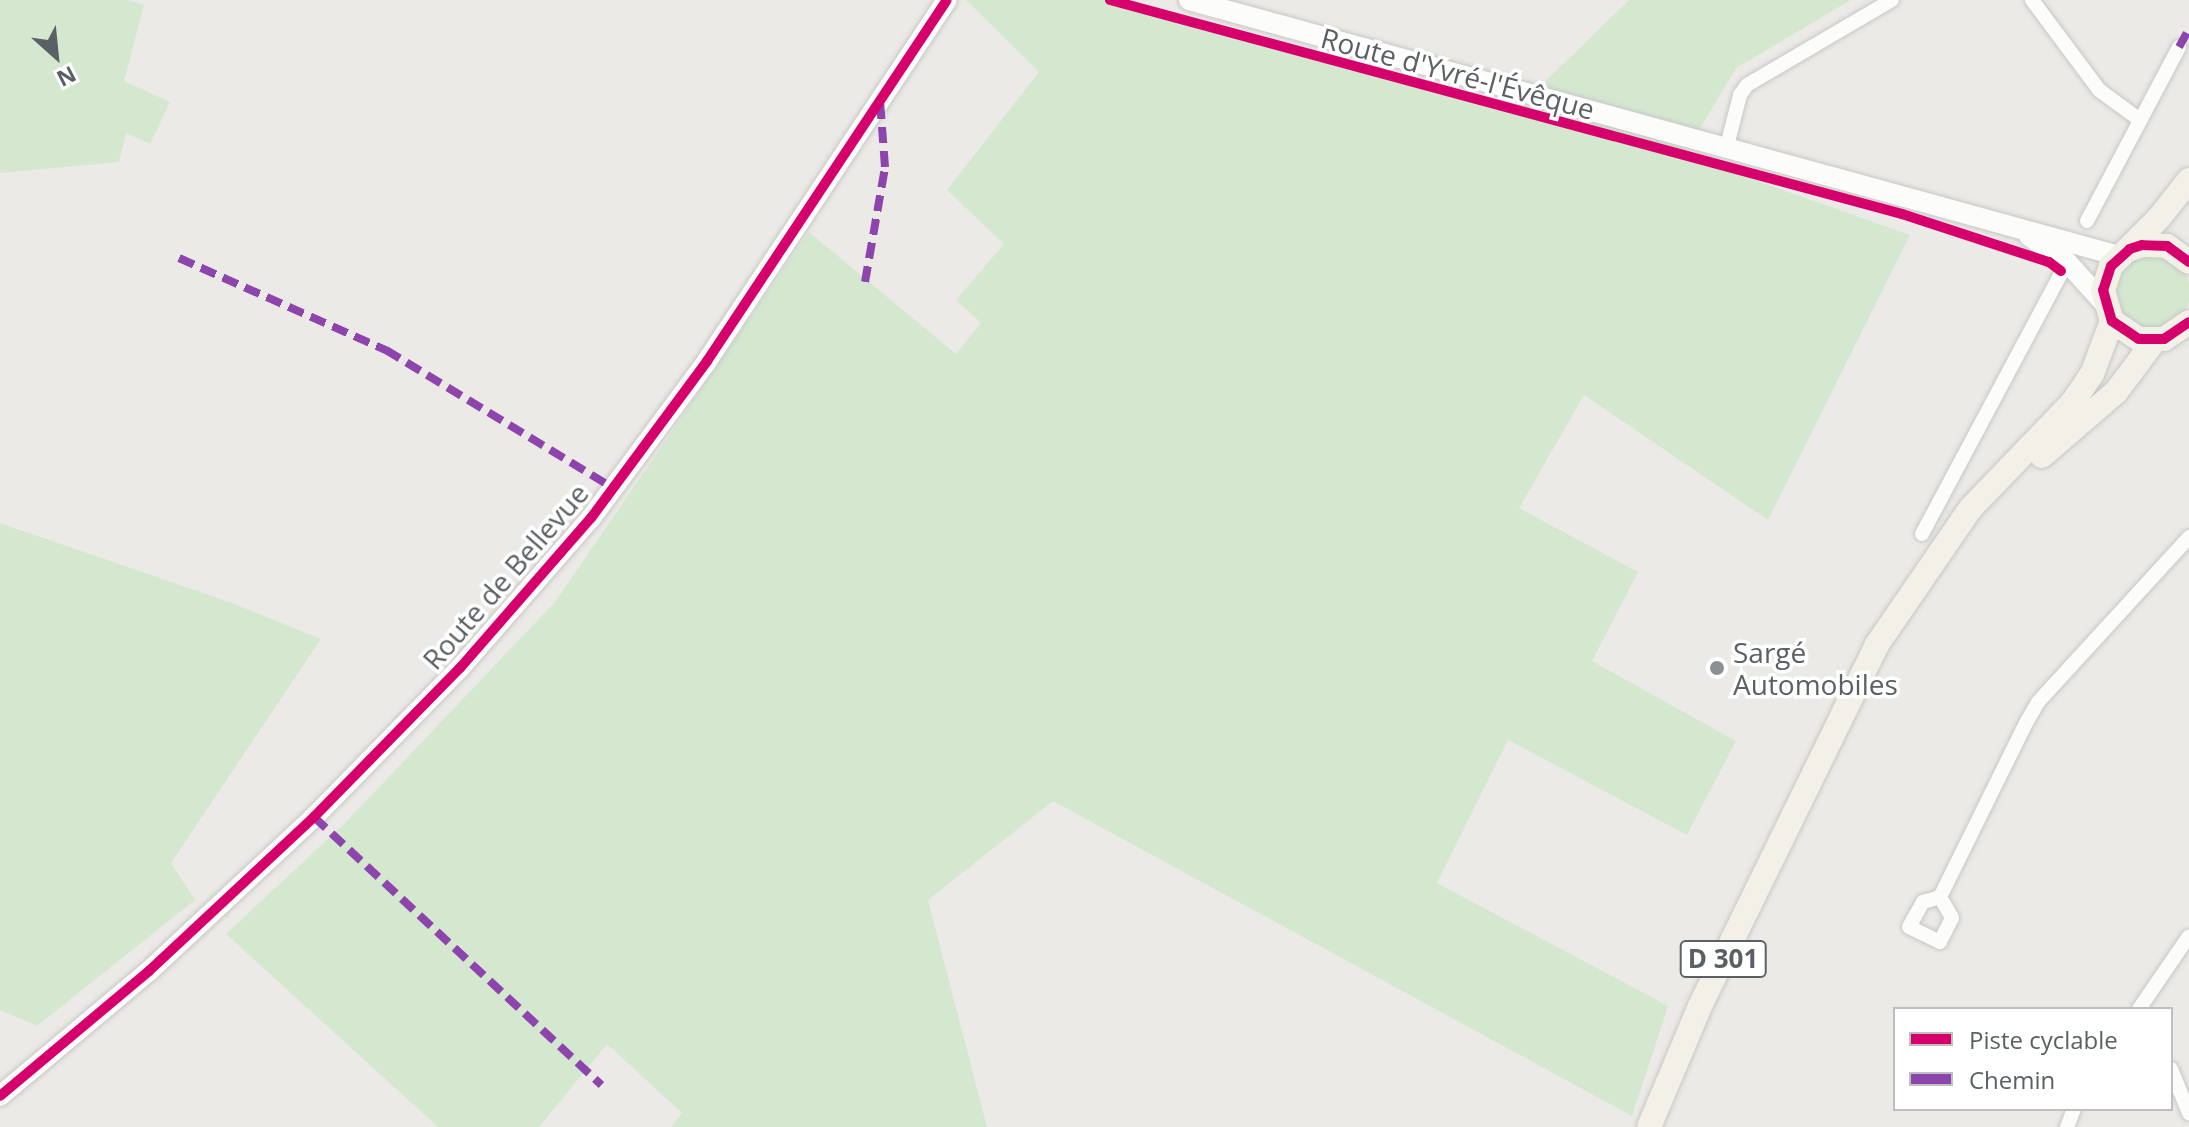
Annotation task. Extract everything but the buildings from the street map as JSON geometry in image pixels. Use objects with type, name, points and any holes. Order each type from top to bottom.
[{"type":"main road","points":[[2176,333],[2139,339],[2108,312],[2105,278],[2124,252],[2189,180]]},
{"type":"main road","points":[[2124,252],[2142,245],[2167,246],[2189,259]]},
{"type":"main road","name":"D 301","points":[[1649,1127],[1700,1006],[1876,646],[1910,594],[1950,543],[1970,509],[2073,402],[2092,374],[2108,312]]},
{"type":"main road","name":"D 301","points":[[1950,543],[2176,333]]},
{"type":"street","name":"Route de Bellevue","points":[[0,1096],[149,971],[283,847],[460,668],[581,529],[707,361],[947,0]]},
{"type":"street","name":"Route d'Yvré-l'Évêque","points":[[1189,0],[1727,146],[2025,233]]},
{"type":"street","points":[[1727,146],[1740,95],[1755,78],[1892,0]]},
{"type":"street","points":[[2032,0],[2099,90],[2140,120]]},
{"type":"street","points":[[2087,221],[2179,47]]},
{"type":"street","points":[[2025,233],[2124,252]]},
{"type":"street","points":[[2025,233],[2067,262],[2108,312]]},
{"type":"street","points":[[1922,534],[2067,262]]},
{"type":"street","points":[[1940,897],[2038,702],[2189,537]]},
{"type":"street","points":[[2140,1007],[2189,936]]},
{"type":"street","points":[[2173,1074],[2189,1113]]},
{"type":"green space","points":[[0,0],[128,0],[144,5],[124,81],[170,102],[150,144],[126,133],[119,162],[0,173]]},
{"type":"green space","points":[[966,0],[1116,0],[1514,112],[1629,0],[1851,0],[1736,68],[1684,155],[1910,235],[1768,520],[1584,395],[1519,508],[1638,572],[1592,661],[1736,741],[1687,835],[1508,740],[1437,883],[1668,1006],[1632,1116],[1053,801],[928,900],[987,1127],[671,1127],[682,1113],[607,1044],[539,1127],[438,1127],[226,934],[346,822],[555,602],[809,232],[956,354],[981,323],[956,300],[1004,244],[947,190],[1039,72]]},
{"type":"green space","points":[[2160,254],[2173,260],[2184,271],[2190,292],[2188,307],[2173,324],[2160,330],[2144,330],[2131,324],[2116,307],[2114,284],[2120,271],[2137,256]]},
{"type":"green space","points":[[0,523],[232,603],[321,639],[171,863],[195,900],[37,1026],[0,1010]]},
{"type":"marked path","points":[[2179,47],[2189,29]]},
{"type":"marked path","points":[[865,282],[885,167],[880,101]]},
{"type":"marked path","points":[[179,258],[386,350],[613,488]]},
{"type":"marked path","points":[[314,817],[601,1085]]},
{"type":"cycle path","points":[[0,1096],[149,971],[314,817],[460,668],[591,518],[707,361],[947,0]]},
{"type":"cycle path","points":[[1110,0],[1902,214],[2049,262],[2061,271]]},
{"type":"cycle path","points":[[2189,262],[2167,246],[2142,245],[2130,249],[2111,266],[2103,290],[2112,321],[2139,339],[2164,339],[2189,322]]},
{"type":"place","name":"Sargé Automobiles","points":[[1717,668]]}]
